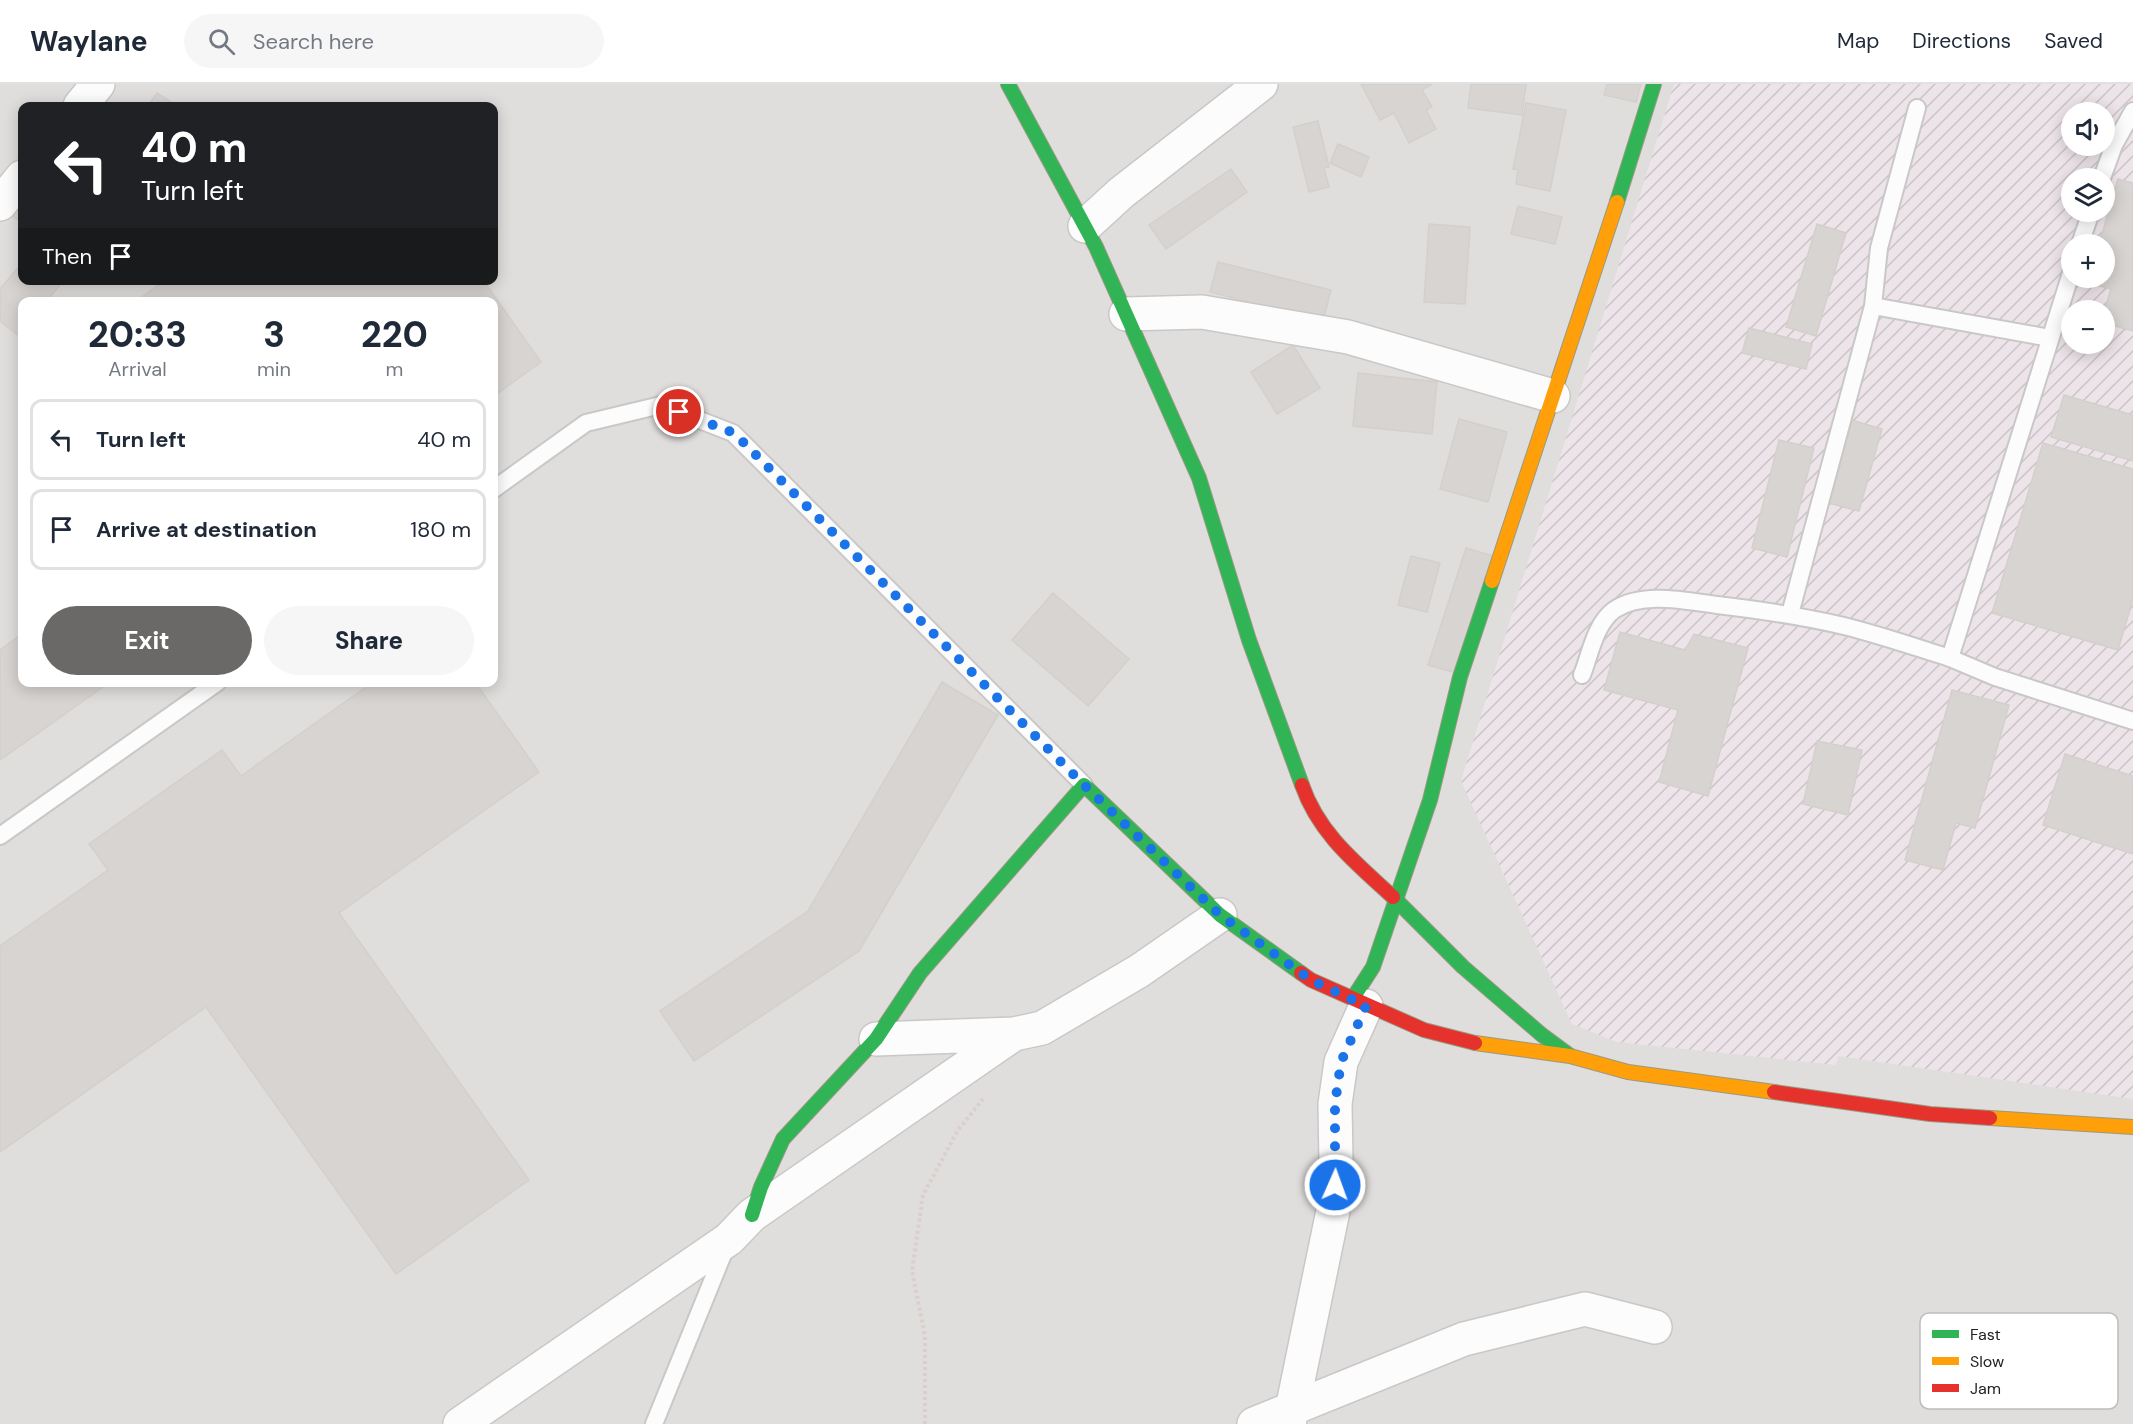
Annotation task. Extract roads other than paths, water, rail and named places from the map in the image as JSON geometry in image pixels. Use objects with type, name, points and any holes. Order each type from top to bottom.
[{"type":"street","points":[[83,102],[98,84]]},
{"type":"street","points":[[1008,84],[1085,226],[1198,478],[1249,640],[1307,800],[1338,847],[1396,900],[1463,968],[1570,1056]]},
{"type":"street","points":[[1085,226],[1121,193],[1261,84]]},
{"type":"street","points":[[1291,1417],[1334,1206],[1335,1104],[1341,1062],[1359,1002],[1430,800],[1460,677],[1654,84]]},
{"type":"street","points":[[0,204],[18,182]]},
{"type":"street","points":[[1126,314],[1202,312],[1348,337],[1553,396]]},
{"type":"street","points":[[752,1215],[761,1187],[783,1139],[876,1039],[920,973],[1084,785],[1220,915],[1311,980],[1424,1030],[1476,1043],[1570,1056],[1628,1072],[1930,1114],[2133,1127]]},
{"type":"street","points":[[876,1039],[1014,1034],[1042,1028],[1138,971],[1220,915]]},
{"type":"street","points":[[460,1424],[729,1239],[752,1215],[1014,1034]]},
{"type":"street","points":[[1254,1424],[1291,1417],[1464,1339],[1586,1309],[1655,1326]]},
{"type":"lane","points":[[1790,614],[1873,306],[1879,248],[1917,108]]},
{"type":"lane","points":[[2106,168],[2114,145],[2133,111]]},
{"type":"lane","points":[[1950,658],[2066,288]]},
{"type":"lane","points":[[1873,306],[2050,338]]},
{"type":"lane","points":[[498,486],[586,423],[661,405],[734,433],[1084,785]]},
{"type":"lane","points":[[1582,675],[1599,628],[1612,611],[1626,604],[1651,599],[1693,602],[1790,614],[1846,626],[1950,658],[1995,677],[2133,721]]},
{"type":"lane","points":[[0,836],[211,687]]},
{"type":"lane","points":[[654,1424],[729,1239]]}]
